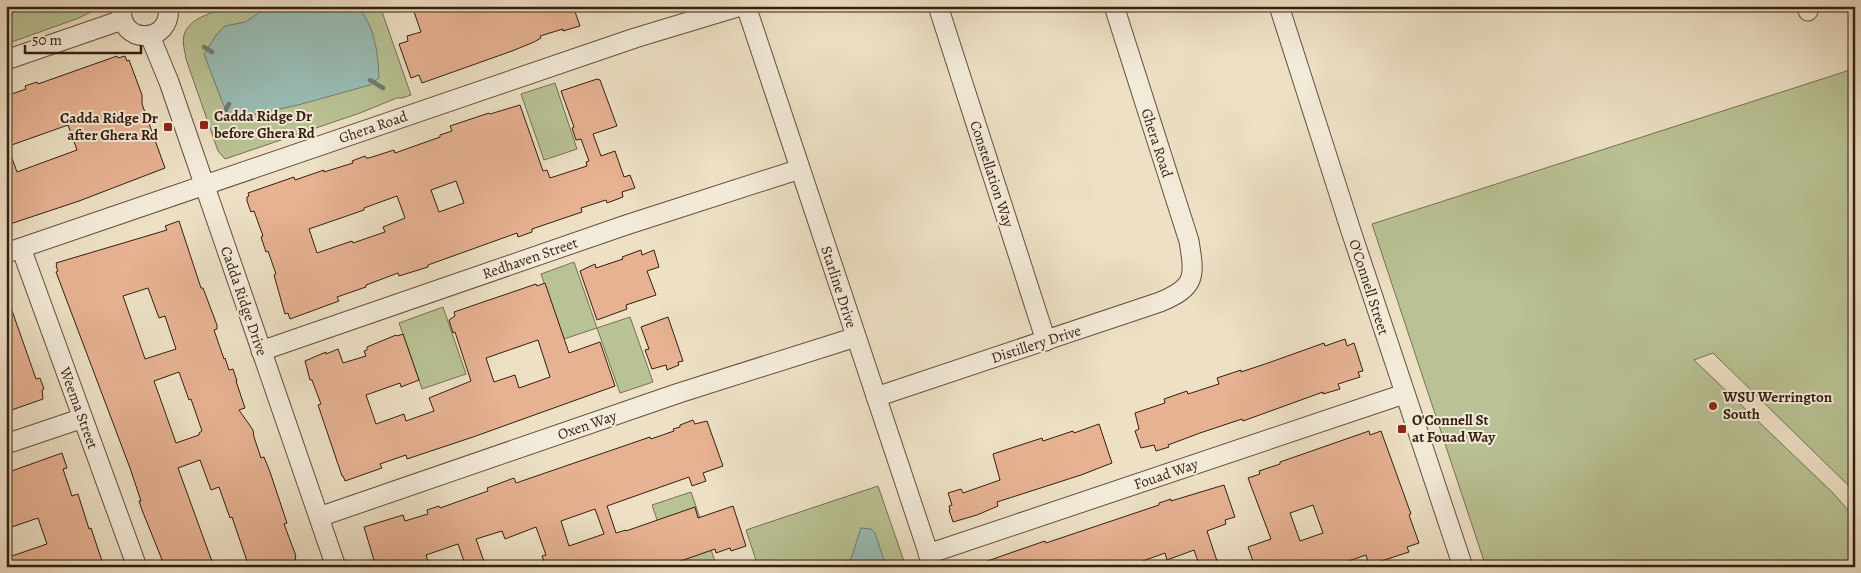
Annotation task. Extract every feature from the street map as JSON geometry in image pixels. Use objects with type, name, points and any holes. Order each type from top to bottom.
[{"type":"street","points":[[6,60],[122,13],[130,31],[137,35],[150,36],[158,33],[164,27],[168,20],[168,6]]},
{"type":"street","name":"Ghera Road","points":[[14,251],[635,38],[741,6]]},
{"type":"street","name":"Starline Drive","points":[[746,6],[931,560]]},
{"type":"street","name":"Constellation Way","points":[[938,6],[1046,341]]},
{"type":"street","name":"Ghera Road","points":[[1114,6],[1188,241],[1192,263],[1190,281]]},
{"type":"street","name":"O'Connell Street","points":[[1279,6],[1404,394],[1462,566]]},
{"type":"street","name":"Cadda Ridge Drive","points":[[150,36],[169,82],[336,567]]},
{"type":"street","name":"Redhaven Street","points":[[261,351],[626,225],[800,169]]},
{"type":"street","name":"Weema Street","points":[[14,251],[83,418],[137,567]]},
{"type":"street","name":"Distillery Drive","points":[[876,397],[1160,302],[1183,291],[1190,281]]},
{"type":"street","name":"Oxen Way","points":[[319,517],[679,393],[856,338]]},
{"type":"street","name":"Fouad Way","points":[[931,560],[1404,394]]},
{"type":"street","points":[[6,444],[83,418]]},
{"type":"green space","points":[[6,6],[103,6],[79,18],[6,44]]},
{"type":"green space","points":[[234,6],[380,6],[411,95],[397,98],[360,113],[225,159],[218,151],[186,59],[183,38],[187,29],[198,19]]},
{"type":"green space","points":[[1850,70],[1855,86],[1855,492],[1713,353],[1694,360],[1833,493],[1855,518],[1855,567],[1486,567],[1372,224]]},
{"type":"green space","points":[[555,83],[577,149],[544,160],[521,94]]},
{"type":"green space","points":[[574,262],[597,328],[564,339],[541,274]]},
{"type":"green space","points":[[443,307],[466,374],[422,389],[399,323]]},
{"type":"green space","points":[[630,317],[653,382],[620,393],[597,328]]},
{"type":"green space","points":[[878,486],[906,567],[756,567],[758,566],[746,530]]},
{"type":"green space","points":[[691,492],[717,567],[673,567],[652,505]]},
{"type":"water","points":[[270,6],[357,6],[372,31],[378,59],[379,78],[370,85],[298,105],[238,118],[229,114],[223,104],[204,54],[217,34],[225,26],[245,22]]},
{"type":"water","points":[[861,528],[871,529],[875,533],[886,567],[834,567],[851,559]]},
{"type":"building","points":[[412,6],[573,6],[580,26],[540,36],[541,38],[534,42],[512,51],[422,83],[419,75],[411,78],[399,44],[408,41],[407,36],[421,32]]},
{"type":"building","points":[[117,56],[118,58],[125,56],[127,61],[129,60],[142,95],[142,104],[165,168],[79,201],[10,224],[9,221],[6,222],[6,148],[8,147],[17,172],[77,150],[68,125],[6,147],[6,96],[26,89],[25,86],[37,82],[38,84]]},
{"type":"building","points":[[597,79],[600,80],[617,126],[593,134],[601,156],[615,151],[624,177],[630,175],[635,188],[622,192],[623,197],[607,203],[606,200],[581,208],[582,212],[532,229],[532,232],[518,237],[517,233],[428,265],[428,267],[399,276],[398,273],[337,297],[339,301],[290,319],[288,313],[285,314],[274,275],[276,274],[268,251],[266,252],[261,237],[263,236],[254,211],[251,212],[247,201],[248,193],[294,177],[295,180],[353,163],[352,161],[365,156],[369,158],[394,150],[395,153],[440,137],[440,135],[452,131],[450,126],[520,105],[543,171],[547,170],[550,178],[587,166],[586,162],[589,161],[581,139],[576,140],[572,128],[574,127],[561,91]],"holes":[[[456,181],[464,203],[439,212],[431,190]],[[397,196],[405,218],[383,227],[385,232],[317,253],[309,229],[364,210],[364,208]]]},
{"type":"building","points":[[179,221],[201,288],[203,288],[217,325],[217,329],[214,330],[224,359],[229,370],[233,369],[237,381],[245,408],[239,410],[253,430],[261,458],[264,457],[270,472],[287,523],[284,524],[296,556],[297,567],[249,567],[232,517],[230,518],[219,487],[211,490],[200,460],[178,468],[214,567],[165,567],[142,510],[139,501],[141,501],[130,468],[56,272],[58,271],[56,263],[167,230],[165,226]],"holes":[[[148,288],[159,318],[165,316],[176,349],[145,359],[123,296]],[[179,372],[202,431],[199,435],[176,443],[154,381]]]},
{"type":"building","points":[[641,250],[642,255],[654,250],[659,267],[647,271],[656,295],[626,305],[627,309],[597,320],[580,271],[595,264],[596,268],[623,259],[622,257]]},
{"type":"building","points":[[545,283],[569,353],[600,342],[615,386],[407,459],[406,455],[380,464],[382,468],[345,481],[318,405],[321,404],[312,380],[310,380],[305,361],[338,349],[343,363],[366,356],[364,351],[367,350],[367,347],[403,334],[419,380],[401,387],[400,383],[366,395],[376,424],[404,414],[406,421],[434,411],[429,398],[471,381],[455,332],[453,333],[449,320],[455,316],[454,312],[536,284],[537,286]],"holes":[[[538,340],[550,377],[519,388],[515,375],[494,382],[486,358]]]},
{"type":"building","points":[[9,302],[36,379],[40,378],[44,389],[42,390],[43,399],[6,412],[6,303]]},
{"type":"building","points":[[668,317],[683,361],[678,362],[679,365],[667,370],[666,365],[652,369],[645,350],[649,349],[641,327]]},
{"type":"building","points":[[1345,339],[1347,346],[1354,343],[1363,371],[1358,372],[1360,377],[1338,384],[1340,389],[1323,394],[1323,392],[1243,421],[1242,419],[1200,433],[1156,451],[1154,445],[1141,448],[1135,431],[1139,429],[1135,413],[1165,403],[1164,399],[1187,391],[1188,394],[1219,384],[1217,378],[1241,370],[1241,372],[1324,343],[1325,346]]},
{"type":"building","points":[[693,420],[695,424],[707,421],[723,466],[703,473],[706,481],[692,486],[689,477],[607,506],[616,533],[695,507],[698,518],[733,506],[746,546],[731,551],[730,548],[716,553],[715,549],[672,564],[673,567],[546,567],[542,556],[546,555],[536,527],[505,539],[502,531],[476,539],[486,567],[466,567],[458,544],[426,555],[430,567],[376,567],[364,527],[403,515],[405,521],[428,514],[427,510],[439,506],[440,508],[488,491],[487,488],[514,478],[516,483],[650,437],[651,439],[674,431],[673,429],[680,427],[680,425]],"holes":[[[595,509],[604,534],[569,546],[561,521]]]},
{"type":"building","points":[[1099,424],[1112,463],[997,502],[998,506],[953,522],[949,510],[949,506],[952,505],[948,493],[961,489],[963,493],[1000,480],[993,454],[1042,438],[1043,441]]},
{"type":"building","points":[[1369,431],[1370,435],[1381,431],[1411,514],[1409,515],[1419,543],[1407,547],[1409,552],[1369,565],[1366,555],[1331,567],[1255,567],[1248,547],[1271,539],[1248,478],[1260,474],[1259,471],[1280,464],[1280,462]],"holes":[[[1313,505],[1323,533],[1300,541],[1290,513]]]},
{"type":"building","points":[[62,453],[67,468],[63,469],[72,496],[78,494],[104,567],[6,567],[6,558],[47,544],[38,518],[6,529],[6,473]]},
{"type":"building","points":[[1224,485],[1235,517],[1225,520],[1226,524],[1207,531],[1219,567],[1200,567],[1194,550],[1167,560],[1165,553],[1140,562],[1141,567],[976,567],[976,565],[1013,552],[1045,541],[1046,543],[1159,505],[1159,503],[1171,499],[1171,501]]},
{"type":"waterway","points":[[204,47],[212,52]]},
{"type":"waterway","points":[[370,80],[383,88]]},
{"type":"waterway","points":[[222,116],[229,104]]},
{"type":"place","name":"Cadda Ridge Dr before Ghera Rd","points":[[204,125]]},
{"type":"place","name":"Cadda Ridge Dr after Ghera Rd","points":[[168,127]]},
{"type":"place","name":"WSU Werrington South","points":[[1713,406]]},
{"type":"place","name":"O'Connell St at Fouad Way","points":[[1402,429]]}]
